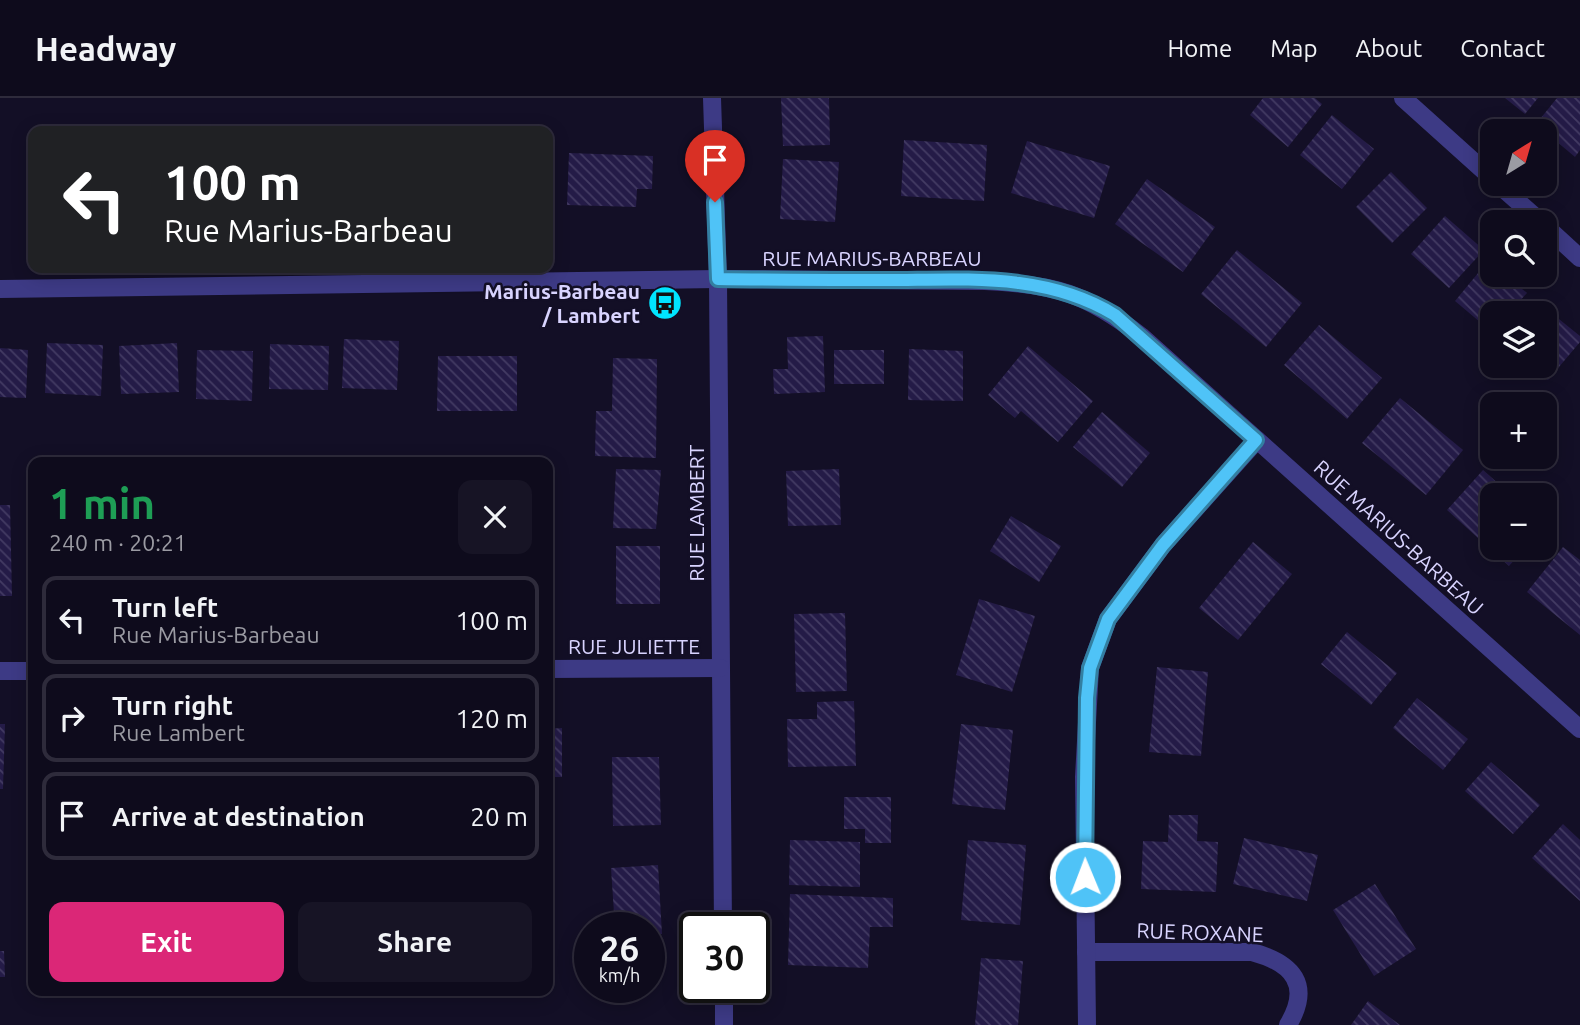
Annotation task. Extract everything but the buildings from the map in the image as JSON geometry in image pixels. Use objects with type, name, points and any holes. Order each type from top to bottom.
[{"type":"street","name":"RUE LAMBERT","points":[[712,98],[718,279],[723,912]]},
{"type":"street","points":[[1403,98],[1480,167]]},
{"type":"street","points":[[1512,196],[1527,210]]},
{"type":"street","points":[[1557,237],[1580,258]]},
{"type":"street","name":"RUE MARIUS-BARBEAU","points":[[0,289],[718,279],[985,281],[1058,289],[1090,300],[1115,315],[1580,729]]},
{"type":"street","points":[[1087,1025],[1085,737],[1090,668],[1108,619],[1163,545],[1256,440]]},
{"type":"street","name":"RUE JULIETTE","points":[[553,669],[720,668]]},
{"type":"street","points":[[0,671],[28,671]]},
{"type":"street","name":"RUE ROXANE","points":[[1086,952],[1252,953],[1274,958],[1290,970],[1299,988],[1299,1007],[1288,1025]]},
{"type":"street","points":[[724,1003],[724,1025]]},
{"type":"place","name":"Marius-Barbeau / Lambert","points":[[665,303]]},
{"type":"route","points":[[715,202],[718,279],[1023,282],[1058,289],[1090,300],[1115,315],[1256,440],[1163,545],[1108,619],[1098,641],[1090,668],[1087,698],[1084,777],[1085,877]]}]
